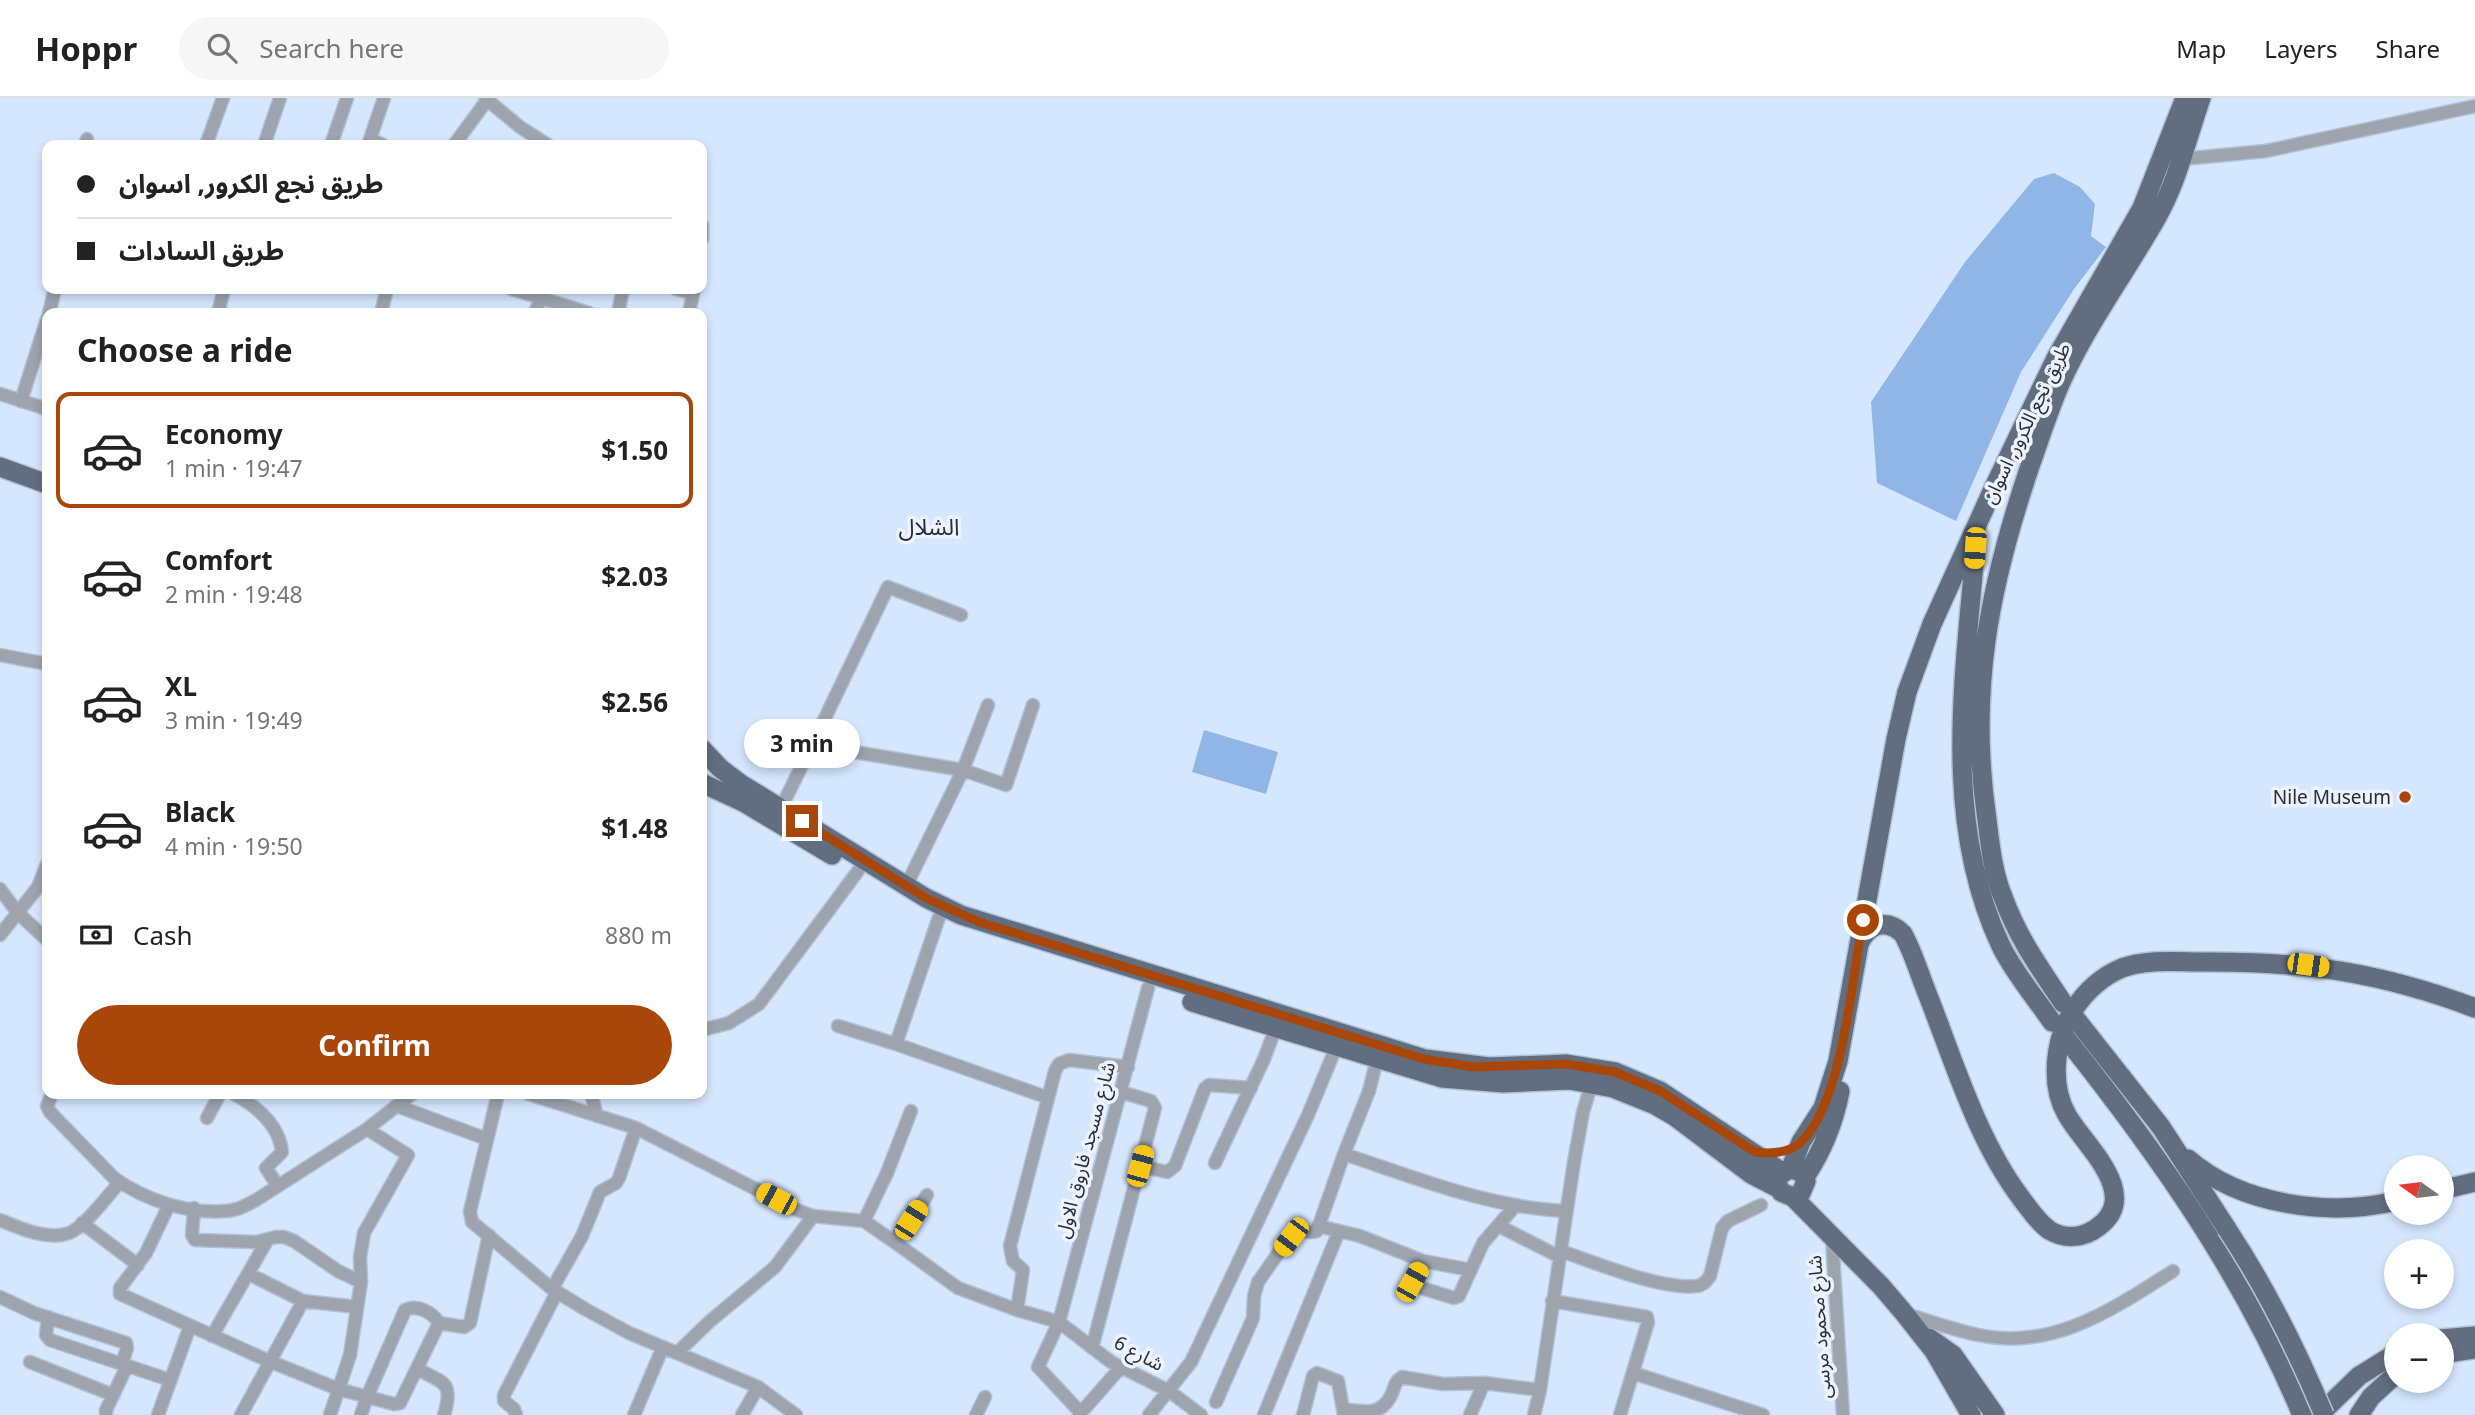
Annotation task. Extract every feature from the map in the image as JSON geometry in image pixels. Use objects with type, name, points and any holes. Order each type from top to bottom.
[{"type":"main road","name":"طريق نجع الكرور, اسوان","points":[[1790,1180],[1801,1142],[1824,1108],[1841,1048],[1896,738],[1907,692],[1932,624],[2066,339],[2142,208],[2185,98]]},
{"type":"main road","name":"طريق نجع الكرور, اسوان","points":[[2175,1148],[2069,1010],[2019,937],[2001,894],[1991,852],[1983,791],[1980,722],[1982,662],[1993,595],[2011,524],[2061,383],[2079,346],[2158,216],[2182,159],[2201,98]]},
{"type":"main road","points":[[2162,152],[2182,159]]},
{"type":"main road","points":[[0,467],[42,482]]},
{"type":"main road","points":[[0,481],[42,496]]},
{"type":"main road","points":[[1977,526],[1961,724],[1964,798],[1971,847],[1986,907],[2002,948],[2052,1021]]},
{"type":"main road","points":[[707,754],[730,777],[906,886],[979,922],[1424,1059],[1489,1067],[1574,1065],[1615,1072],[1660,1091],[1755,1152],[1790,1180],[1832,1237],[1881,1286],[1922,1335],[1971,1415]]},
{"type":"main road","points":[[707,785],[745,803],[939,917],[978,933],[1422,1073],[1472,1083],[1558,1079],[1592,1082],[1614,1088],[1655,1105],[1693,1129],[1751,1174],[1790,1180]]},
{"type":"main road","points":[[1858,946],[1864,935],[1875,925],[1891,925],[1903,934],[1987,1142],[2008,1180],[2028,1207],[2050,1230],[2063,1236],[2077,1237],[2091,1233],[2103,1224],[2111,1212],[2114,1198],[2112,1183],[2105,1166],[2066,1113],[2059,1093],[2056,1071],[2064,1028],[2074,1009],[2087,992],[2114,973],[2138,964],[2166,962],[2288,963],[2375,977],[2475,1008]]},
{"type":"main road","points":[[2065,1037],[2149,1145],[2214,1245],[2260,1324],[2302,1415]]},
{"type":"main road","name":"طريق نجع الكرور, اسوان","points":[[1790,1180],[1819,1154],[1835,1116],[1840,1089],[1841,1048]]},
{"type":"main road","points":[[1755,1152],[1779,1152],[1801,1142]]},
{"type":"main road","points":[[2175,1148],[2215,1178],[2279,1201],[2330,1207],[2384,1203]]},
{"type":"main road","points":[[2175,1148],[2258,1277],[2277,1313],[2321,1415],[2360,1376],[2384,1361]]},
{"type":"main road","points":[[2454,1187],[2475,1182]]},
{"type":"main road","points":[[1922,1335],[1939,1343],[1953,1355],[1995,1415]]},
{"type":"main road","points":[[2454,1338],[2475,1336]]},
{"type":"main road","points":[[2454,1352],[2475,1349]]},
{"type":"main road","points":[[2359,1415],[2371,1397],[2384,1385]]},
{"type":"street","points":[[208,140],[223,98]]},
{"type":"street","points":[[266,140],[280,98]]},
{"type":"street","points":[[333,140],[347,98]]},
{"type":"street","points":[[370,140],[384,98]]},
{"type":"street","points":[[457,140],[486,99],[540,140]]},
{"type":"street","points":[[2182,159],[2266,150],[2475,106]]},
{"type":"street","points":[[524,140],[528,132]]},
{"type":"street","points":[[544,294],[577,308]]},
{"type":"street","points":[[21,401],[42,335]]},
{"type":"street","points":[[0,394],[42,407]]},
{"type":"street","points":[[781,808],[888,587],[961,615]]},
{"type":"street","points":[[0,655],[42,663]]},
{"type":"street","points":[[906,886],[963,770],[988,705]]},
{"type":"street","points":[[812,745],[963,770],[1006,785],[1033,705]]},
{"type":"street","points":[[707,1029],[729,1023],[759,1004],[858,871]]},
{"type":"street","points":[[0,935],[38,887],[42,877]]},
{"type":"street","points":[[0,889],[17,912],[42,935]]},
{"type":"street","points":[[896,1044],[939,917]]},
{"type":"street","name":"شارع مسجد فاروق الاول","points":[[1080,1414],[1039,1370],[1039,1363],[1059,1322],[1148,988]]},
{"type":"street","points":[[838,1026],[1046,1097]]},
{"type":"street","points":[[1215,1163],[1251,1088],[1276,1027]]},
{"type":"street","points":[[1149,1415],[1191,1363],[1298,1135],[1337,1045]]},
{"type":"street","points":[[1216,1402],[1253,1318],[1258,1282],[1293,1232],[1300,1230],[1315,1233],[1369,1091],[1377,1059]]},
{"type":"street","points":[[1017,1310],[1023,1270],[1013,1261],[1010,1246],[1046,1097],[1055,1071],[1064,1061],[1128,1067]]},
{"type":"street","points":[[1534,1415],[1583,1112],[1592,1082]]},
{"type":"street","points":[[1140,1166],[1167,1172],[1173,1169],[1205,1088],[1209,1085],[1251,1088]]},
{"type":"street","points":[[1092,1348],[1156,1108],[1151,1101],[1121,1092]]},
{"type":"street","points":[[50,1099],[47,1106],[50,1112],[120,1182],[139,1194],[169,1205],[225,1211],[238,1209],[278,1186],[367,1129],[406,1099]]},
{"type":"street","points":[[207,1118],[217,1099]]},
{"type":"street","points":[[243,1099],[269,1121],[282,1152],[266,1168],[278,1186]]},
{"type":"street","points":[[497,1099],[470,1216],[472,1222],[554,1290],[629,1333],[758,1387],[796,1415]]},
{"type":"street","points":[[544,1099],[636,1128],[797,1210],[813,1216],[864,1221],[958,1288],[1059,1322]]},
{"type":"street","points":[[592,1099],[597,1116]]},
{"type":"street","points":[[397,1106],[487,1139]]},
{"type":"street","points":[[864,1221],[887,1173],[911,1111]]},
{"type":"street","points":[[516,1415],[514,1409],[504,1401],[505,1395],[582,1236],[600,1192],[616,1183],[619,1178],[636,1128]]},
{"type":"street","points":[[330,1415],[350,1355],[364,1233],[408,1155],[367,1129]]},
{"type":"street","points":[[1344,1154],[1471,1195],[1515,1206],[1567,1211]]},
{"type":"street","points":[[0,1220],[21,1229],[45,1234],[70,1233],[120,1182]]},
{"type":"street","points":[[893,1241],[927,1195]]},
{"type":"street","points":[[169,1205],[138,1265],[120,1288],[120,1294],[269,1362],[338,1389],[400,1404],[439,1323]]},
{"type":"street","points":[[1499,1226],[1560,1254],[1640,1277],[1697,1286],[1705,1283],[1710,1276],[1722,1228],[1728,1221],[1760,1205]]},
{"type":"street","points":[[1423,1261],[1412,1285],[1454,1298],[1461,1293],[1482,1243],[1515,1206]]},
{"type":"street","points":[[194,1209],[194,1240],[257,1242],[276,1237],[294,1241],[338,1271],[360,1282]]},
{"type":"street","points":[[677,1353],[709,1322],[775,1267],[813,1216]]},
{"type":"street","points":[[82,1223],[138,1265]]},
{"type":"street","points":[[1318,1226],[1360,1236],[1423,1261],[1471,1270]]},
{"type":"street","points":[[1264,1415],[1339,1231]]},
{"type":"street","points":[[361,1415],[405,1310],[414,1307],[430,1313],[439,1323],[464,1326],[470,1323],[489,1235]]},
{"type":"street","name":"شارع محمود مرسى","points":[[1832,1237],[1843,1412]]},
{"type":"street","points":[[212,1336],[268,1239]]},
{"type":"street","points":[[1904,1313],[1978,1335],[2008,1338],[2039,1336],[2097,1318],[2173,1271]]},
{"type":"street","points":[[249,1274],[303,1301],[357,1307]]},
{"type":"street","points":[[0,1297],[48,1317],[126,1343],[125,1365],[106,1415]]},
{"type":"street","points":[[1552,1300],[1647,1317],[1648,1322],[1620,1415]]},
{"type":"street","points":[[240,1415],[303,1301]]},
{"type":"street","points":[[48,1317],[46,1335],[50,1340],[170,1380]]},
{"type":"street","name":"شارع 6","points":[[1059,1322],[1121,1367],[1169,1391],[1201,1415]]},
{"type":"street","points":[[158,1415],[190,1326]]},
{"type":"street","points":[[636,1414],[663,1347]]},
{"type":"street","points":[[30,1362],[113,1395]]},
{"type":"street","points":[[1080,1414],[1121,1367]]},
{"type":"street","points":[[417,1369],[445,1385],[449,1392],[444,1415]]},
{"type":"street","points":[[1303,1415],[1313,1376],[1317,1373],[1338,1381],[1344,1412],[1383,1409],[1388,1404],[1395,1383],[1402,1377],[1443,1384],[1484,1383],[1540,1390]]},
{"type":"street","points":[[1633,1373],[1763,1415]]},
{"type":"street","points":[[1470,1415],[1484,1383]]},
{"type":"street","points":[[742,1415],[758,1387]]},
{"type":"street","points":[[976,1415],[985,1397]]},
{"type":"street","points":[[1831,1415],[1843,1412]]},
{"type":"shaded area","points":[[2054,173],[2080,187],[2095,204],[2091,236],[2106,247],[2074,289],[2021,372],[1956,521],[1877,483],[1871,402],[1965,262],[2034,179]]},
{"type":"shaded area","points":[[1204,730],[1278,752],[1266,794],[1192,772]]},
{"type":"place","name":"Nile Museum","points":[[2405,797]]},
{"type":"district","name":"الشلال","points":[[929,526]]},
{"type":"route","points":[[802,821],[926,898],[979,922],[1424,1059],[1473,1067],[1566,1064],[1615,1072],[1646,1083],[1674,1099],[1755,1152],[1779,1152],[1801,1142],[1824,1108],[1841,1048],[1863,920]]}]
